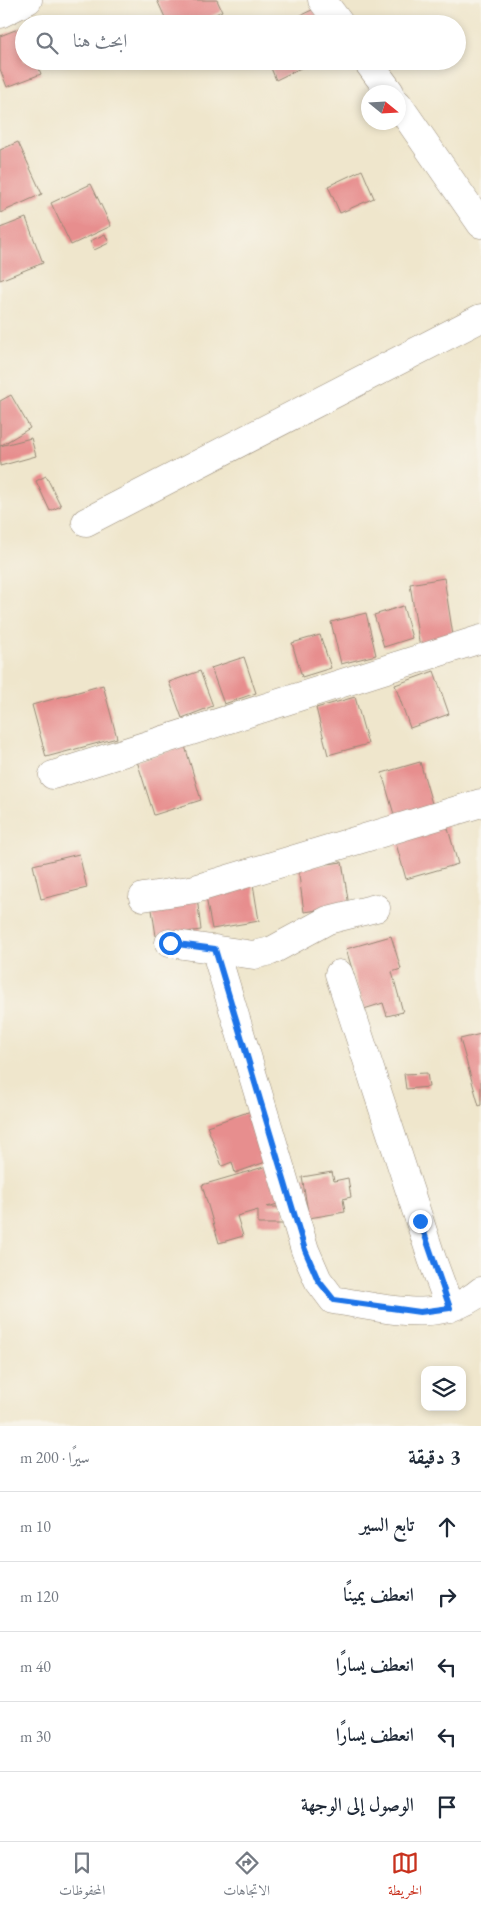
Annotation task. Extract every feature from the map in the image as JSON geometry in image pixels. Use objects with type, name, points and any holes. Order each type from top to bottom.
[{"type":"street","points":[[0,14],[28,0]]},
{"type":"street","points":[[322,0],[333,15]]},
{"type":"street","points":[[374,70],[385,85]]},
{"type":"street","points":[[406,116],[481,224]]},
{"type":"street","points":[[86,522],[481,318]]},
{"type":"street","points":[[53,775],[481,639]]},
{"type":"street","points":[[143,898],[195,889],[481,803]]},
{"type":"street","points":[[170,943],[254,955],[271,951],[328,920],[376,908]]},
{"type":"street","points":[[215,949],[305,1250],[318,1280],[334,1300],[420,1312],[450,1308],[481,1292]]},
{"type":"street","points":[[339,974],[432,1259],[450,1308]]},
{"type":"building","points":[[157,0],[217,0],[222,11],[214,15],[164,15]]},
{"type":"building","points":[[314,9],[317,15],[301,15]]},
{"type":"building","points":[[15,30],[15,70],[39,70],[41,74],[7,87],[0,69],[0,36]]},
{"type":"building","points":[[272,70],[297,70],[276,80]]},
{"type":"building","points":[[18,142],[42,194],[0,213],[0,150]]},
{"type":"building","points":[[362,170],[374,198],[340,213],[328,186]]},
{"type":"building","points":[[91,184],[111,226],[71,245],[51,203]]},
{"type":"building","points":[[26,218],[43,263],[0,280],[0,228]]},
{"type":"building","points":[[105,234],[109,243],[94,250],[90,241]]},
{"type":"building","points":[[11,395],[30,428],[0,446],[0,401]]},
{"type":"building","points":[[31,438],[36,456],[0,466],[0,446]]},
{"type":"building","points":[[46,476],[61,506],[50,511],[36,481]]},
{"type":"building","points":[[444,578],[454,642],[420,648],[410,584]]},
{"type":"building","points":[[403,606],[412,638],[384,647],[374,615]]},
{"type":"building","points":[[366,613],[376,655],[341,664],[331,622]]},
{"type":"building","points":[[320,635],[331,668],[302,677],[292,643]]},
{"type":"building","points":[[244,657],[256,693],[224,704],[211,668]]},
{"type":"building","points":[[200,671],[213,706],[182,718],[169,682]]},
{"type":"building","points":[[434,671],[449,714],[410,728],[395,685]]},
{"type":"building","points":[[103,685],[117,738],[46,757],[32,705]]},
{"type":"building","points":[[355,697],[368,744],[328,755],[316,708]]},
{"type":"building","points":[[185,746],[201,800],[154,815],[137,761]]},
{"type":"building","points":[[420,762],[433,807],[395,818],[382,773]]},
{"type":"building","points":[[447,825],[458,864],[406,879],[395,840]]},
{"type":"building","points":[[79,854],[87,888],[41,899],[33,865]]},
{"type":"building","points":[[342,862],[349,906],[304,912],[298,868]]},
{"type":"building","points":[[253,884],[259,921],[212,929],[205,892]]},
{"type":"building","points":[[197,897],[201,930],[156,936],[151,903]]},
{"type":"building","points":[[391,936],[401,969],[392,972],[403,1012],[387,1016],[383,1003],[364,1009],[346,949]]},
{"type":"building","points":[[481,1034],[481,1105],[479,1106],[460,1039]]},
{"type":"building","points":[[427,1073],[429,1087],[406,1089],[404,1074]]},
{"type":"building","points":[[257,1109],[274,1159],[235,1173],[232,1162],[222,1166],[207,1126]]},
{"type":"building","points":[[274,1164],[285,1202],[267,1207],[285,1207],[285,1224],[258,1224],[258,1210],[237,1216],[243,1236],[219,1243],[202,1185]]},
{"type":"building","points":[[332,1172],[334,1181],[348,1178],[351,1197],[343,1199],[345,1212],[309,1218],[302,1177]]},
{"type":"route","points":[[170,943],[215,949],[305,1250],[318,1280],[334,1300],[420,1312],[450,1308],[420,1221]]}]
